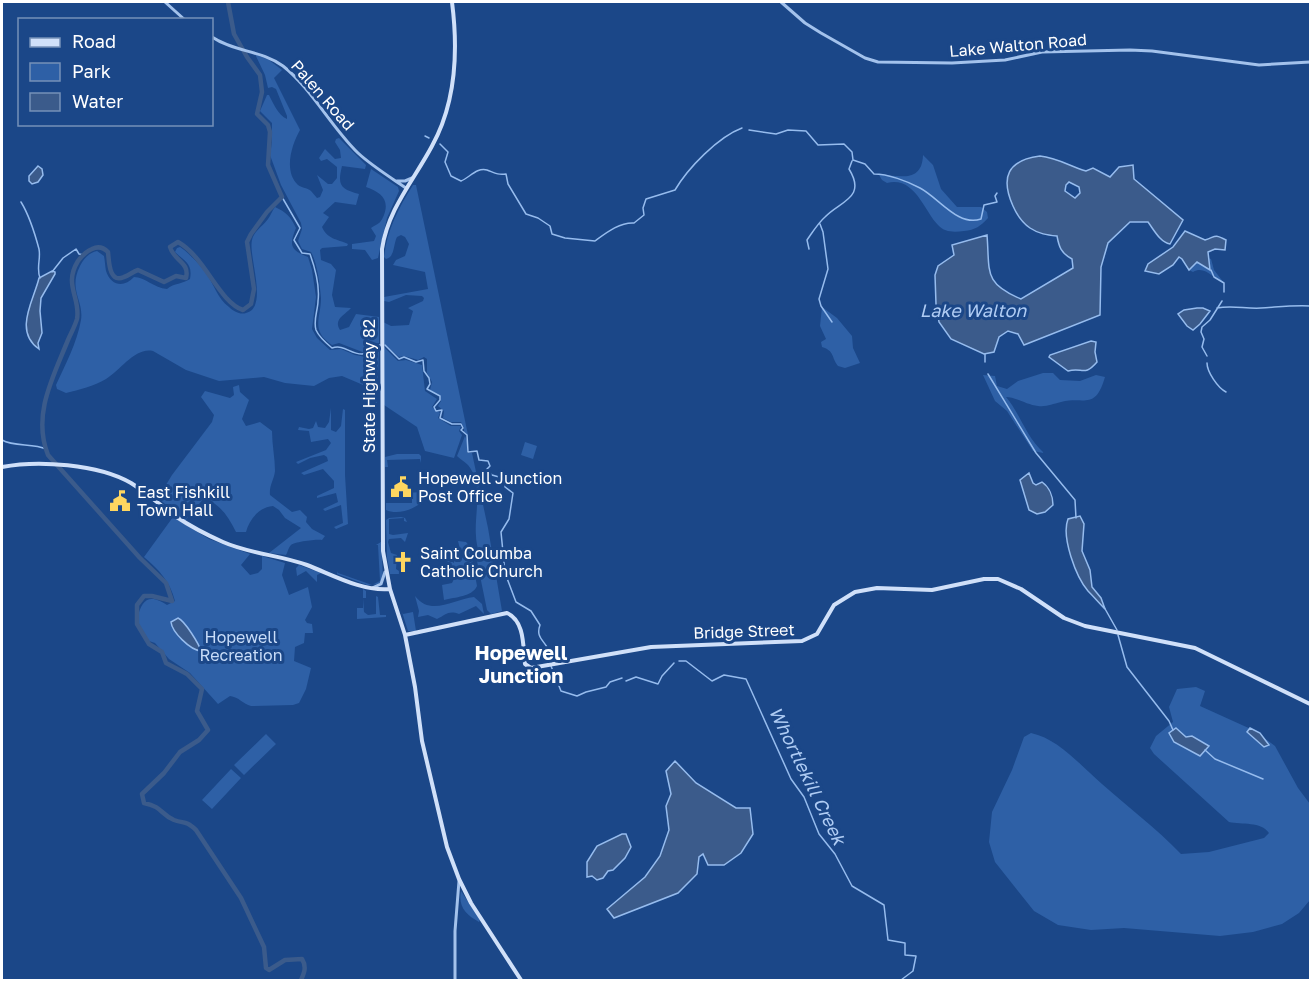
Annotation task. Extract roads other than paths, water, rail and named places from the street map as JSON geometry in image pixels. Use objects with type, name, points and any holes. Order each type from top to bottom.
[{"type":"main road","name":"State Highway 82","points":[[452,2],[454,74],[448,105],[433,145],[391,215],[384,237],[381,261],[382,539],[386,572],[405,635],[422,742],[447,847],[459,879],[521,981]]},
{"type":"main road","points":[[2,467],[47,465],[98,470],[124,480],[189,525],[230,545],[295,561],[370,588],[390,589]]},
{"type":"main road","name":"Bridge Street","points":[[405,635],[504,613],[514,616],[518,623],[525,664],[529,668],[640,648],[714,643],[802,641],[817,634],[831,608],[855,592],[878,588],[932,590],[984,579],[1006,581],[1065,618],[1085,626],[1195,648],[1311,704]]},
{"type":"street","points":[[165,2],[183,18]]},
{"type":"street","name":"Lake Walton Road","points":[[780,2],[821,33],[858,55],[878,62],[952,63],[1005,60],[1042,52],[1130,50],[1259,64],[1311,62]]},
{"type":"street","name":"Palen Road","points":[[213,38],[222,44],[249,50],[273,60],[287,70],[358,153],[406,188]]},
{"type":"street","points":[[395,180],[405,181],[412,178]]},
{"type":"street","points":[[370,588],[381,584],[386,572]]},
{"type":"street","points":[[455,981],[455,931],[459,879]]},
{"type":"water","name":"Lake Walton","points":[[1046,157],[1086,171],[1093,168],[1110,177],[1119,167],[1133,165],[1134,179],[1183,220],[1170,244],[1160,238],[1148,222],[1130,222],[1108,243],[1101,267],[1100,315],[1024,345],[1018,334],[1008,331],[999,337],[994,352],[984,354],[951,339],[939,322],[935,275],[938,266],[954,255],[952,245],[987,235],[989,267],[994,281],[1021,299],[1073,268],[1072,259],[1061,249],[1057,236],[1037,232],[1024,223],[1009,196],[1007,178],[1010,172],[1020,161]],"holes":[[[1069,182],[1079,187],[1080,193],[1075,198],[1065,191]]]},
{"type":"water","points":[[38,166],[42,169],[43,175],[38,182],[32,184],[29,176]]},
{"type":"water","points":[[1185,231],[1205,240],[1217,236],[1226,240],[1225,250],[1215,249],[1208,252],[1210,270],[1197,262],[1189,270],[1179,257],[1173,265],[1159,274],[1145,271],[1148,264],[1173,247]]},
{"type":"water","points":[[52,271],[55,274],[41,298],[42,333],[38,343],[39,349],[31,342],[27,333],[27,315],[39,278]]},
{"type":"water","points":[[1197,308],[1210,311],[1193,330],[1178,314],[1184,310]]},
{"type":"water","points":[[1091,341],[1096,342],[1097,362],[1089,369],[1068,371],[1049,357],[1050,355]]},
{"type":"water","points":[[1029,473],[1033,483],[1036,485],[1042,482],[1050,492],[1053,505],[1045,512],[1037,514],[1029,510],[1020,480]]},
{"type":"water","points":[[1080,516],[1084,524],[1082,551],[1090,570],[1092,587],[1101,598],[1105,609],[1083,585],[1068,546],[1066,527],[1068,519]]},
{"type":"water","points":[[178,618],[198,643],[201,651],[187,644],[175,631],[171,622]]},
{"type":"water","points":[[1176,728],[1186,737],[1192,736],[1209,746],[1200,756],[1174,742],[1169,733]]},
{"type":"water","points":[[1250,728],[1260,733],[1269,745],[1264,747],[1247,732]]},
{"type":"water","points":[[675,761],[696,783],[736,808],[750,808],[753,834],[741,853],[724,865],[708,865],[703,854],[699,857],[697,874],[678,893],[614,918],[607,909],[645,877],[660,856],[669,830],[666,806],[671,794],[666,771]]},
{"type":"water","points":[[626,834],[631,847],[625,858],[613,870],[608,871],[603,878],[597,880],[592,876],[587,877],[587,862],[597,846]]},
{"type":"waterway","points":[[228,2],[234,34],[260,75],[262,92],[257,114],[268,125],[270,132],[268,165],[282,197],[267,212],[247,242],[254,289],[251,304],[243,310],[234,305],[196,258],[178,242],[170,247],[186,268],[186,278],[176,276],[164,282],[138,270],[124,277],[115,277],[111,270],[108,252],[100,248],[90,250],[79,259],[72,277],[78,311],[77,319],[46,396],[42,425],[48,455],[140,558],[166,583],[172,601],[144,596],[137,605],[137,624],[149,644],[162,652],[166,663],[187,674],[202,689],[197,711],[208,730],[199,740],[180,752],[164,773],[142,794],[144,803],[155,806],[169,818],[187,823],[196,830],[241,898],[264,947],[266,968],[269,970],[285,960],[302,959],[305,967],[301,980]]},
{"type":"waterway","points":[[440,144],[448,152],[445,162],[451,176],[461,181],[483,169],[506,174],[508,184],[526,214],[550,226],[552,234],[565,238],[595,241],[618,226],[634,223],[644,215],[643,208],[646,199],[675,190],[704,154],[723,138],[742,128]]},
{"type":"waterway","points":[[749,130],[776,134],[788,130],[806,131],[818,145],[844,144],[852,152],[853,160],[865,164],[874,174],[915,185],[964,219],[981,219],[984,205],[997,202],[995,196],[997,193]]},
{"type":"waterway","points":[[425,136],[429,138]]},
{"type":"waterway","points":[[809,249],[807,240],[822,219],[853,193],[854,179],[849,169],[852,161]]},
{"type":"waterway","name":"Whortlekill Creek","points":[[282,197],[300,228],[294,240],[302,253],[310,254],[315,271],[318,283],[315,326],[319,335],[332,348],[340,347],[358,354],[364,354],[380,345]]},
{"type":"waterway","points":[[21,202],[39,249],[40,278]]},
{"type":"waterway","points":[[820,224],[828,269],[819,299],[832,322]]},
{"type":"waterway","points":[[52,272],[63,258],[76,249],[79,254],[84,255]]},
{"type":"waterway","points":[[1211,270],[1214,277],[1224,283],[1224,292]]},
{"type":"waterway","points":[[1207,356],[1202,347],[1204,339],[1201,332],[1202,327],[1210,320],[1222,301]]},
{"type":"waterway","points":[[1217,308],[1310,306]]},
{"type":"waterway","name":"Whortlekill Creek","points":[[385,345],[399,359],[404,357],[416,362],[423,360],[424,371],[430,384],[427,389],[440,396],[440,400],[434,407],[436,411],[442,410],[440,418],[452,424],[461,424],[463,428],[461,430],[467,435],[468,452],[477,451],[479,460],[488,461],[490,466],[487,469],[492,475],[506,479],[505,487],[513,493],[509,519],[501,532],[505,573],[516,602],[531,611],[540,625],[539,635],[549,650],[550,663]]},
{"type":"waterway","points":[[985,354],[985,362]]},
{"type":"waterway","points":[[1207,363],[1213,379],[1226,392]]},
{"type":"waterway","points":[[988,374],[1036,453],[1075,500],[1076,518]]},
{"type":"waterway","points":[[2,440],[12,444],[46,449]]},
{"type":"waterway","points":[[1104,607],[1117,630]]},
{"type":"waterway","points":[[1118,635],[1127,667],[1169,721],[1173,730]]},
{"type":"waterway","name":"Whortlekill Creek","points":[[679,661],[686,661],[712,681],[724,675],[746,679],[791,779],[804,797],[819,834],[835,854],[852,886],[884,905],[888,940],[905,943],[905,955],[916,956],[913,971],[901,980]]},
{"type":"waterway","name":"Whortlekill Creek","points":[[626,681],[636,677],[658,684],[674,663]]},
{"type":"waterway","name":"Whortlekill Creek","points":[[551,666],[561,691],[577,696],[606,687],[610,682],[622,678]]},
{"type":"waterway","points":[[1205,750],[1215,759],[1263,779]]},
{"type":"place","name":"Hopewell Junction Post Office","points":[[401,487]]},
{"type":"place","name":"East Fishkill Town Hall","points":[[120,501]]},
{"type":"place","name":"Saint Columba Catholic Church","points":[[403,562]]},
{"type":"district","name":"Hopewell Junction","points":[[521,664]]},
{"type":"park label","name":"Hopewell Recreation","points":[[241,646]]}]
